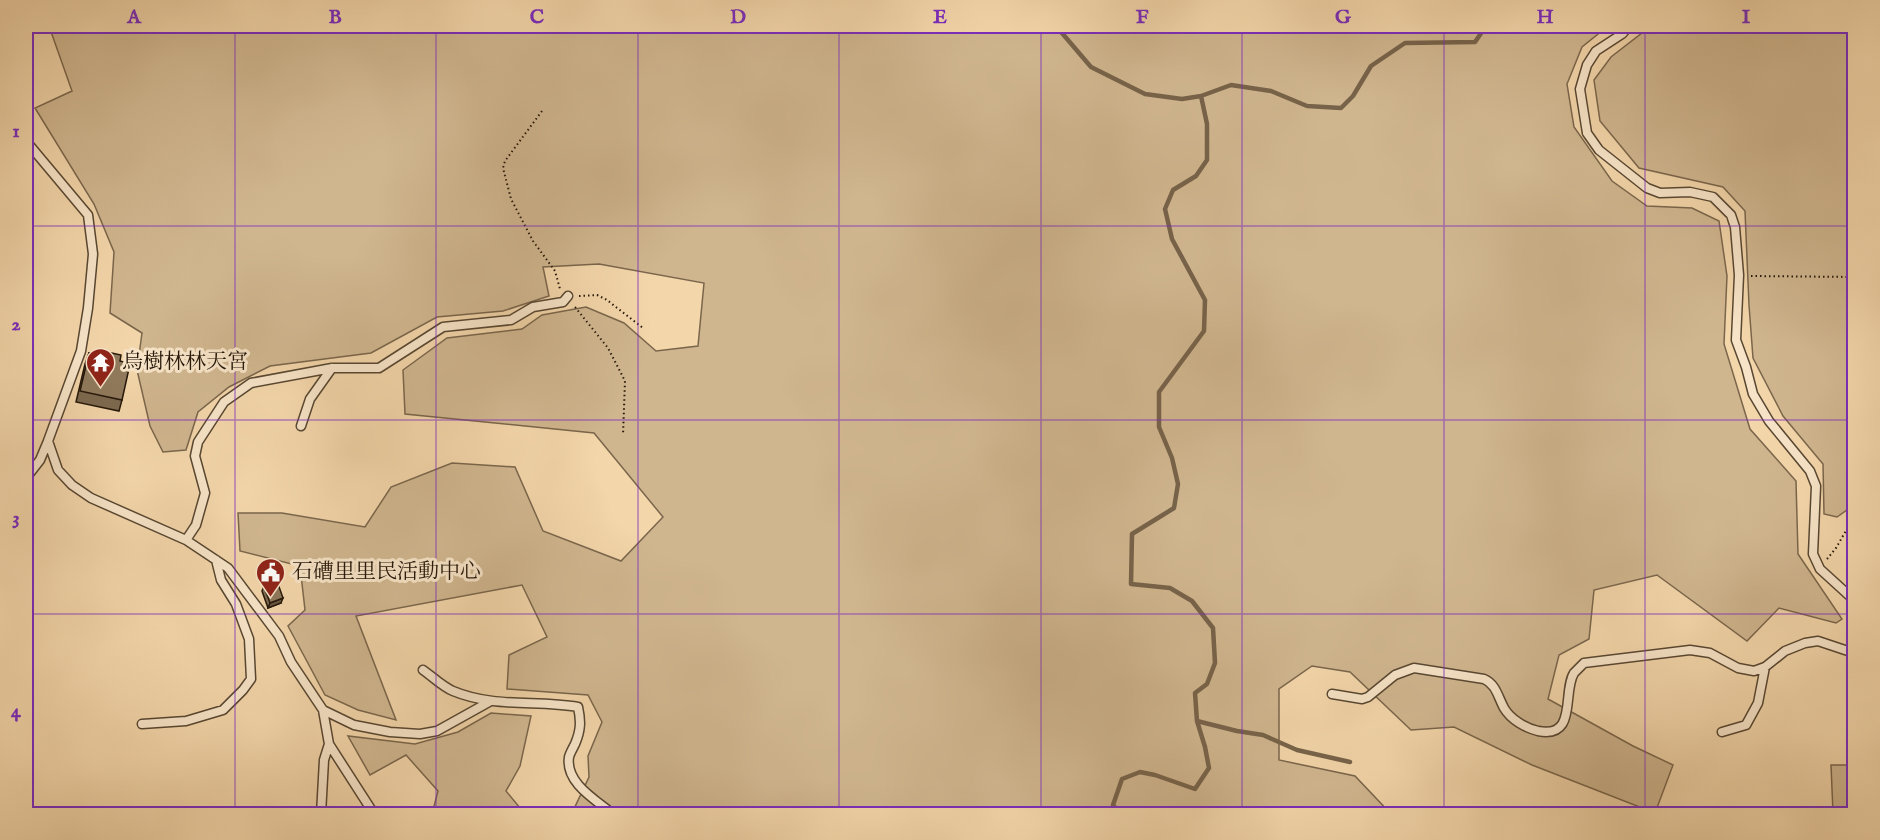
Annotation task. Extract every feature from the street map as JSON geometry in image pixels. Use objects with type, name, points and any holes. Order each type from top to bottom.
[{"type":"lane","points":[[1629,26],[1622,34],[1596,51],[1587,65],[1580,89],[1587,133],[1599,150],[1647,188],[1660,193],[1690,192],[1713,197],[1731,214],[1735,228],[1739,275],[1736,340],[1753,394],[1769,421],[1810,471],[1816,486],[1813,554],[1820,569],[1854,600]]},
{"type":"lane","points":[[26,141],[88,215],[93,254],[81,351],[40,460],[26,478]]},
{"type":"lane","points":[[186,540],[196,525],[205,493],[195,456],[198,442],[224,402],[251,383],[332,368],[379,368],[443,327],[511,320],[533,307],[563,302],[568,297]]},
{"type":"lane","points":[[301,426],[310,399],[332,368]]},
{"type":"lane","points":[[48,441],[58,470],[72,485],[91,498],[186,540],[228,568],[279,636],[291,662],[323,710],[329,744],[374,814]]},
{"type":"lane","points":[[142,724],[186,721],[223,710],[251,679],[249,639],[236,604],[221,580],[216,560]]},
{"type":"lane","points":[[1332,694],[1362,699],[1368,697],[1395,675],[1414,668],[1484,679],[1491,682],[1504,709],[1512,719],[1536,731],[1552,732],[1559,728],[1565,719],[1573,674],[1584,663],[1690,650],[1710,653],[1738,668],[1754,670],[1765,667],[1785,651],[1805,643],[1818,641],[1854,653]]},
{"type":"lane","points":[[1722,732],[1746,725],[1758,703],[1765,667]]},
{"type":"lane","points":[[423,670],[452,691],[489,702],[559,704],[578,707],[581,720],[579,734],[569,756],[570,774],[583,789],[614,814]]},
{"type":"lane","points":[[323,710],[354,725],[390,732],[420,734],[437,731],[489,702]]},
{"type":"lane","points":[[321,814],[324,760],[329,744]]},
{"type":"path","points":[[542,111],[502,168],[511,200],[533,241],[555,271],[561,292],[568,297],[609,348],[625,381],[623,435]]},
{"type":"path","points":[[1739,275],[1854,277]]},
{"type":"path","points":[[568,297],[597,295],[643,328]]},
{"type":"path","points":[[1820,569],[1854,520]]},
{"type":"shaded area","points":[[49,26],[1608,26],[1582,47],[1567,84],[1574,127],[1612,181],[1647,206],[1692,208],[1719,221],[1727,276],[1724,344],[1750,429],[1796,481],[1798,554],[1842,619],[1836,623],[1779,608],[1747,641],[1657,575],[1594,590],[1589,639],[1559,655],[1548,699],[1633,746],[1673,765],[1655,813],[1532,765],[1454,727],[1411,730],[1350,672],[1312,666],[1279,689],[1279,760],[1355,776],[1391,814],[565,814],[572,813],[589,777],[588,756],[602,722],[588,695],[507,689],[509,655],[547,637],[522,585],[356,616],[396,720],[358,710],[325,695],[288,626],[305,610],[300,566],[240,551],[238,513],[282,513],[365,527],[391,487],[452,463],[515,467],[543,531],[621,561],[663,517],[594,433],[405,414],[403,370],[447,338],[522,329],[542,315],[586,307],[624,323],[656,351],[698,346],[704,283],[599,264],[543,267],[549,296],[503,311],[437,317],[371,353],[270,366],[229,387],[198,412],[186,450],[163,452],[150,426],[137,370],[142,333],[110,313],[114,252],[94,204],[35,108],[72,91]]},
{"type":"shaded area","points":[[1651,26],[1854,26],[1854,505],[1837,517],[1824,514],[1823,464],[1783,416],[1753,358],[1745,211],[1723,187],[1639,168],[1600,121],[1594,80],[1611,57]]},
{"type":"shaded area","points":[[491,713],[531,716],[520,766],[506,791],[525,814],[432,814],[438,791],[406,755],[370,775],[348,736],[415,744],[458,732]]},
{"type":"shaded area","points":[[1831,765],[1854,765],[1854,814],[1830,814],[1833,813]]},
{"type":"building","name":"烏樹林林天宮","points":[[98,350],[121,355],[120,361],[130,364],[122,400],[80,391],[89,353],[97,355]]},
{"type":"building","points":[[277,581],[283,598],[270,603],[264,586]]},
{"type":"waterway","points":[[1053,26],[1056,26],[1091,67],[1145,94],[1182,99],[1201,96],[1231,85],[1271,91],[1307,106],[1341,108],[1353,96],[1371,66],[1405,43],[1475,42],[1486,26]]},
{"type":"waterway","points":[[1120,814],[1113,805],[1122,779],[1140,772],[1195,789],[1209,768],[1197,721],[1195,693],[1207,684],[1215,663],[1213,628],[1192,601],[1170,588],[1131,584],[1132,534],[1174,508],[1178,484],[1172,458],[1159,427],[1159,392],[1204,331],[1205,300],[1172,239],[1165,209],[1173,190],[1196,176],[1207,160],[1207,124],[1201,96]]},
{"type":"waterway","points":[[1197,721],[1263,735],[1297,750],[1350,762]]},
{"type":"place","name":"烏樹林林天宮","points":[[101,388]]},
{"type":"place","name":"石𥕢里里民活動中心","points":[[271,598]]}]
